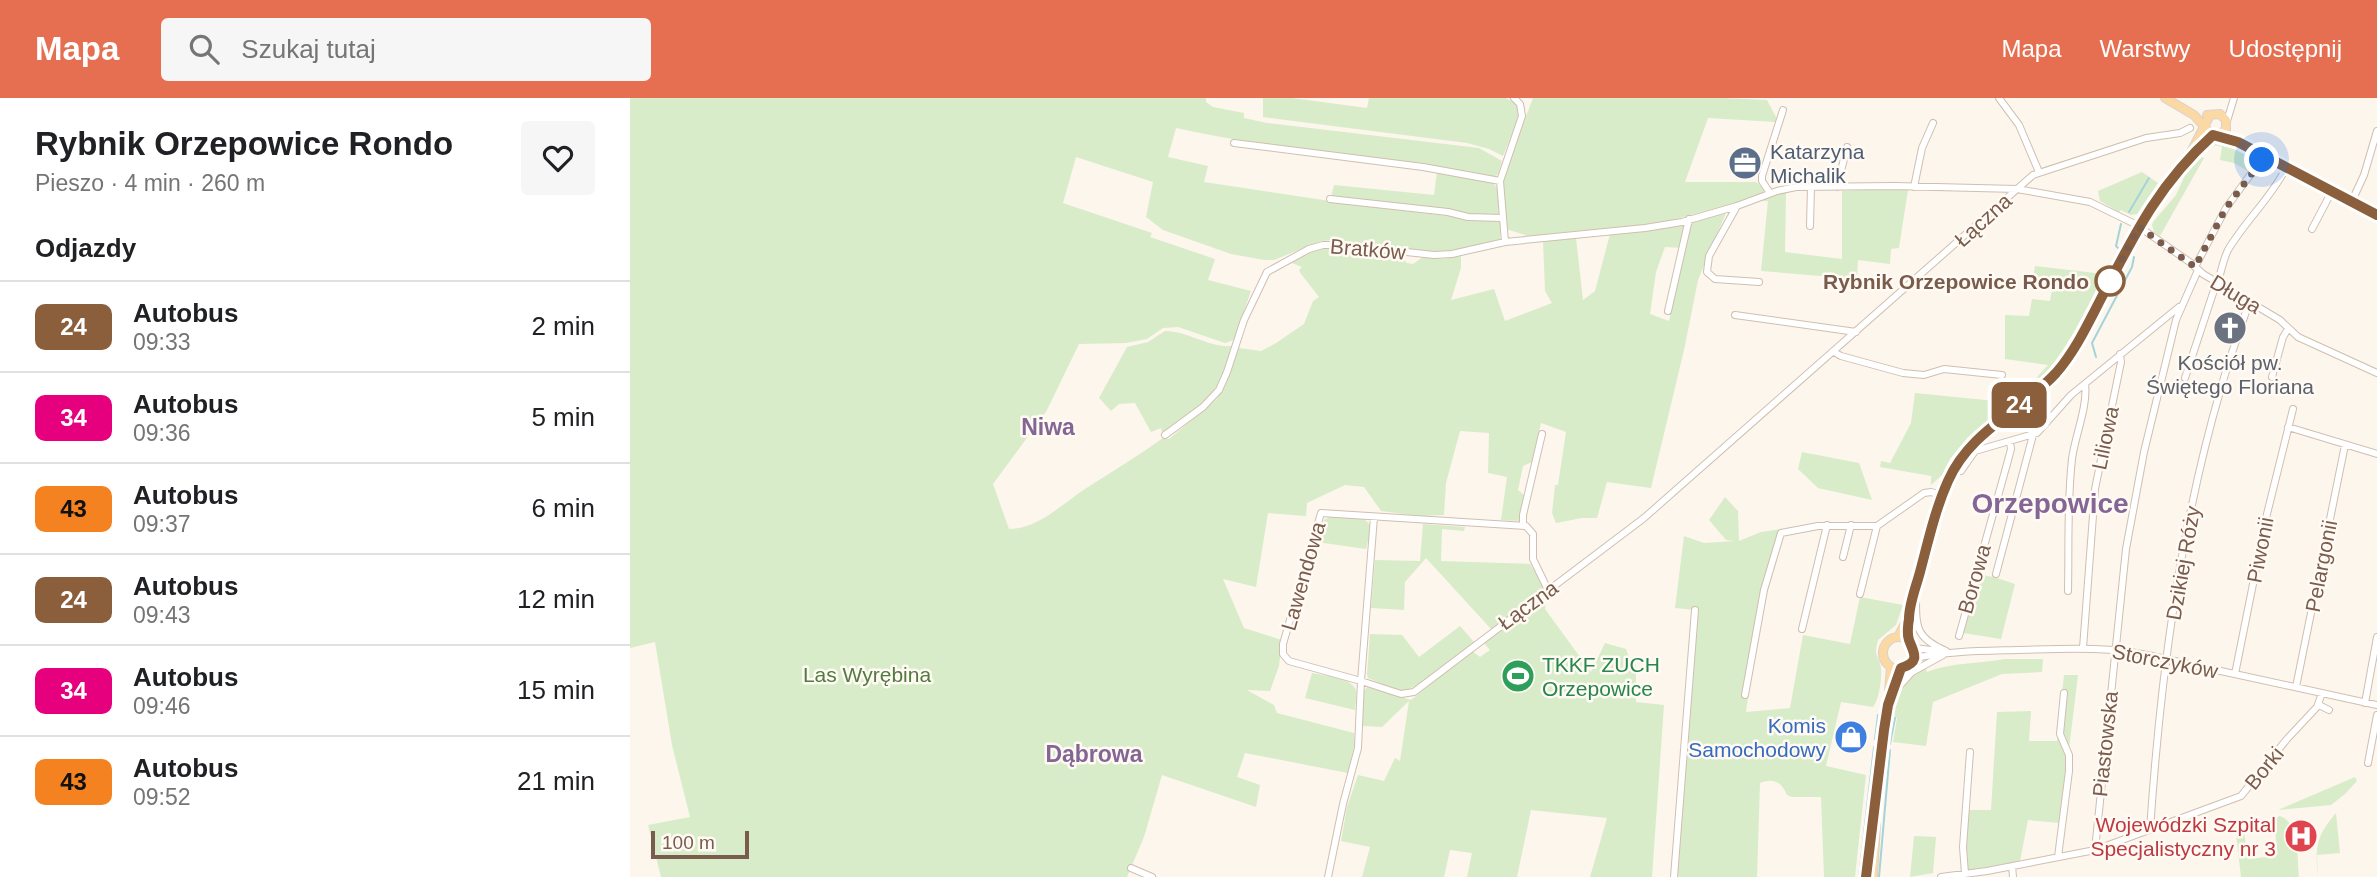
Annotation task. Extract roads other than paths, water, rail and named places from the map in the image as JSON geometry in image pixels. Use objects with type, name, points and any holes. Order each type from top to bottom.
[{"type":"main road","points":[[2165,98],[2194,116],[2215,135],[2238,142],[2377,215]]},
{"type":"main road","points":[[1908,640],[1909,616],[1916,588],[1942,495],[1952,472],[1970,446],[1992,425],[2038,390],[2065,362],[2139,227],[2164,187],[2189,156],[2206,126],[2206,121],[2213,115]]},
{"type":"main road","points":[[2194,116],[2222,115],[2238,142]]},
{"type":"main road","points":[[2189,156],[2215,135],[2223,133],[2227,123]]},
{"type":"main road","points":[[1898,637],[1908,640],[1914,648],[1914,658],[1909,665],[1901,668],[1891,667],[1884,659],[1883,650],[1887,642],[1898,637],[1909,616]]},
{"type":"main road","points":[[1873,877],[1875,807],[1891,667]]},
{"type":"main road","points":[[1888,705],[1901,668]]},
{"type":"main road","points":[[1866,877],[1875,807]]},
{"type":"street","points":[[1505,242],[1500,181],[1521,118],[1521,106],[1514,98]]},
{"type":"street","points":[[1999,98],[2019,125],[2039,172]]},
{"type":"street","points":[[2213,115],[2233,100]]},
{"type":"street","points":[[2227,123],[2233,100]]},
{"type":"street","points":[[1770,193],[1762,181],[1762,176],[1783,110]]},
{"type":"street","points":[[1914,187],[1922,148],[1933,123]]},
{"type":"street","name":"Łączna","points":[[1362,681],[1401,694],[1411,694],[1644,518],[2039,172],[2146,138],[2180,133],[2190,128]]},
{"type":"street","points":[[2352,201],[2364,175],[2377,131]]},
{"type":"street","points":[[1234,143],[1423,167],[1500,181]]},
{"type":"street","points":[[1837,187],[1847,147]]},
{"type":"street","name":"Piastowska","points":[[2095,850],[2121,585],[2144,452],[2179,307],[2226,208],[2264,156]]},
{"type":"street","points":[[2185,378],[2226,253],[2273,190],[2286,167]]},
{"type":"street","name":"Bratków","points":[[1165,435],[1196,413],[1219,390],[1253,298],[1267,272],[1295,254],[1323,245],[1434,256],[1452,254],[1505,242],[1645,228],[1737,206],[1790,187],[2017,189]]},
{"type":"street","points":[[1810,226],[1811,187]]},
{"type":"street","name":"Długa","points":[[2017,189],[2090,202],[2119,215],[2196,269],[2280,320],[2298,337],[2377,373]]},
{"type":"street","points":[[2312,229],[2332,191]]},
{"type":"street","points":[[1330,199],[1448,212],[1468,217],[1502,218]]},
{"type":"street","points":[[1737,206],[1709,256],[1707,272],[1717,279],[1759,282]]},
{"type":"street","points":[[1668,311],[1689,219]]},
{"type":"street","name":"Dzikiej Róży","points":[[2150,831],[2159,726],[2180,568],[2197,482],[2221,388],[2249,302]]},
{"type":"street","name":"Borowa","points":[[1961,471],[1975,451],[2033,435],[2041,430],[2063,403],[2179,307]]},
{"type":"street","points":[[1735,315],[1856,332]]},
{"type":"street","points":[[2272,377],[2283,337],[2288,329]]},
{"type":"street","points":[[1834,352],[1903,373],[1924,374],[1944,369],[2002,375]]},
{"type":"street","name":"Liliowa","points":[[2083,648],[2095,489],[2121,362],[2120,354]]},
{"type":"street","points":[[2068,590],[2071,473],[2085,399],[2085,384]]},
{"type":"street","name":"Piwonii","points":[[2235,674],[2267,514],[2293,409]]},
{"type":"street","points":[[2288,427],[2377,454]]},
{"type":"street","points":[[1542,434],[1523,515],[1523,526],[1532,531],[1532,559],[1548,590]]},
{"type":"street","name":"Borowa","points":[[1996,574],[2033,435]]},
{"type":"street","name":"Borowa","points":[[1959,636],[2011,449],[2010,442]]},
{"type":"street","name":"Pelargonii","points":[[2296,687],[2345,445]]},
{"type":"street","points":[[1745,695],[1764,590],[1781,533],[1818,526],[1877,526],[1924,492],[1942,495]]},
{"type":"street","name":"Lawendowa","points":[[1362,681],[1293,663],[1284,656],[1283,648],[1321,513],[1523,526]]},
{"type":"street","points":[[1328,877],[1358,748],[1374,517]]},
{"type":"street","points":[[1843,557],[1851,525]]},
{"type":"street","points":[[1802,629],[1827,526]]},
{"type":"street","points":[[1860,594],[1877,526]]},
{"type":"street","points":[[1916,588],[1916,620],[1919,631],[1931,645],[1949,652]]},
{"type":"street","points":[[1674,877],[1695,610]]},
{"type":"street","points":[[2365,703],[2377,636]]},
{"type":"street","name":"Storczyków","points":[[1914,648],[1949,652]]},
{"type":"street","name":"Storczyków","points":[[1914,658],[1949,652],[2083,648],[2114,650],[2377,705]]},
{"type":"street","points":[[1893,694],[1912,672],[1949,652]]},
{"type":"street","points":[[2058,857],[2070,760],[2060,734],[2064,693]]},
{"type":"street","name":"Borki","points":[[1941,877],[2095,850],[2241,796],[2287,739],[2319,705],[2322,693]]},
{"type":"street","points":[[2319,705],[2329,710]]},
{"type":"street","points":[[2368,763],[2377,715]]},
{"type":"street","points":[[1965,874],[1963,848],[1970,752]]},
{"type":"street","points":[[2012,866],[2012,877]]},
{"type":"street","points":[[1131,868],[1152,877]]},
{"type":"waterway","points":[[2129,212],[2149,178]]},
{"type":"waterway","points":[[2118,248],[2116,246],[2121,224]]},
{"type":"waterway","points":[[2096,357],[2092,343],[2132,267],[2134,257]]},
{"type":"waterway","points":[[1875,739],[1878,715]]},
{"type":"waterway","points":[[1890,744],[1895,718]]},
{"type":"waterway","points":[[1859,877],[1874,747]]},
{"type":"waterway","points":[[1879,877],[1890,750]]},
{"type":"place","name":"Katarzyna Michalik","points":[[1745,163]]},
{"type":"place","name":"Rybnik Orzepowice Rondo","points":[[2110,281]]},
{"type":"place","name":"Kościół pw. Świętego Floriana","points":[[2230,328]]},
{"type":"place","name":"TKKF ZUCH Orzepowice","points":[[1518,676]]},
{"type":"place","name":"Komis Samochodowy","points":[[1851,737]]},
{"type":"place","name":"Wojewódzki Szpital Specjalistyczny nr 3","points":[[2301,836]]},
{"type":"district","name":"Niwa","points":[[1048,427]]},
{"type":"district","name":"Orzepowice","points":[[2050,503]]},
{"type":"district","name":"Dąbrowa","points":[[1094,754]]},
{"type":"park label","name":"Las Wyrębina","points":[[867,674]]}]
